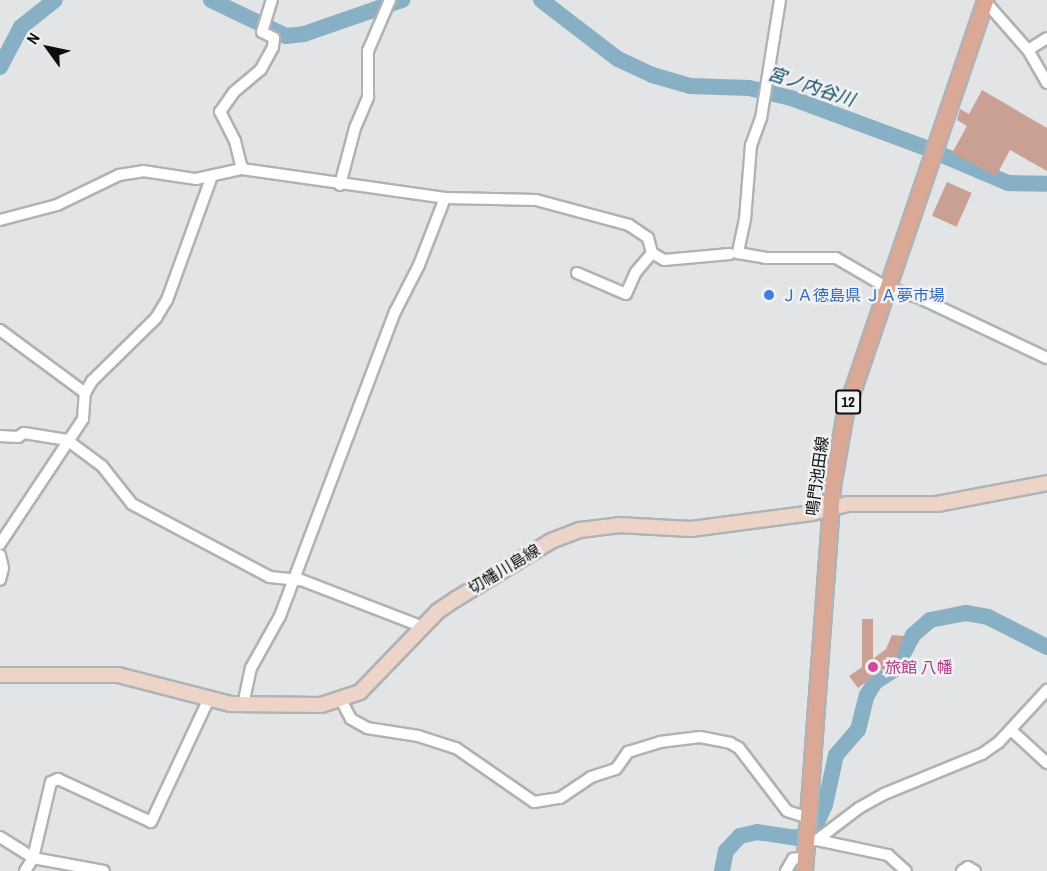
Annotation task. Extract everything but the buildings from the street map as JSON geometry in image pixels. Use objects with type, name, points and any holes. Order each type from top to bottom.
[{"type":"main road","name":"鳴門池田線","points":[[804,864],[809,832],[830,508],[845,412],[885,287],[985,0]]},
{"type":"main road","name":"切幡川島線","points":[[0,675],[118,675],[149,680],[208,700],[283,708],[341,700],[360,692],[438,611],[551,541],[580,530],[618,525],[691,529],[856,504],[938,504],[1047,483]]},
{"type":"street","points":[[242,169],[235,141],[220,112],[234,92],[261,69],[273,46],[274,38],[263,25],[272,0]]},
{"type":"street","points":[[340,184],[355,128],[368,97],[368,51],[390,0]]},
{"type":"street","points":[[780,0],[761,118],[751,144],[745,219],[738,253],[765,258],[825,255],[885,287],[922,299],[1047,358]]},
{"type":"street","points":[[985,0],[1028,50],[1047,83]]},
{"type":"street","points":[[1028,50],[1047,38]]},
{"type":"street","points":[[0,220],[57,205],[119,175],[142,171],[183,179],[212,176],[242,169],[445,198],[536,200],[629,225],[648,238],[652,253],[663,261],[730,254]]},
{"type":"street","points":[[0,544],[83,419],[85,393],[129,342],[156,318],[167,300],[212,176]]},
{"type":"street","points":[[243,705],[250,668],[280,616],[292,579],[395,312],[419,265],[445,198]]},
{"type":"street","points":[[577,273],[626,294],[636,272],[652,253]]},
{"type":"street","points":[[0,330],[85,393]]},
{"type":"street","points":[[0,436],[18,437],[24,433],[67,440],[102,466],[132,504],[270,577],[301,579],[423,627]]},
{"type":"street","points":[[0,555],[3,568],[0,580]]},
{"type":"street","points":[[809,832],[919,777],[982,754],[1011,730],[1047,690]]},
{"type":"street","points":[[25,871],[33,858],[51,782],[58,779],[151,822],[208,700]]},
{"type":"street","points":[[341,700],[351,719],[367,728],[418,736],[456,748],[534,802],[560,798],[591,777],[616,769],[628,752],[660,742],[700,737],[730,743],[739,748],[787,811],[809,832],[888,855],[906,871]]},
{"type":"street","points":[[1011,730],[1047,763]]},
{"type":"street","points":[[0,837],[33,858],[104,871]]},
{"type":"street","points":[[786,871],[793,859],[804,864]]},
{"type":"street","points":[[962,871],[968,867],[975,871]]},
{"type":"waterway","name":"宮ノ内谷川","points":[[0,67],[21,27],[55,0]]},
{"type":"waterway","name":"宮ノ内谷川","points":[[211,0],[286,36],[304,34],[402,0]]},
{"type":"waterway","name":"宮ノ内谷川","points":[[541,0],[618,59],[652,75],[690,86],[749,88],[791,98],[921,146],[1008,183],[1047,184]]},
{"type":"waterway","points":[[722,871],[726,851],[740,836],[757,832],[797,838],[815,827],[825,805],[836,755],[858,730],[867,695],[875,682],[895,669],[913,635],[930,620],[966,613],[988,617],[1047,647]]},
{"type":"place","name":"ＪＡ徳島県 ＪＡ夢市場","points":[[769,295]]},
{"type":"place","name":"旅館 八幡","points":[[873,667]]}]
